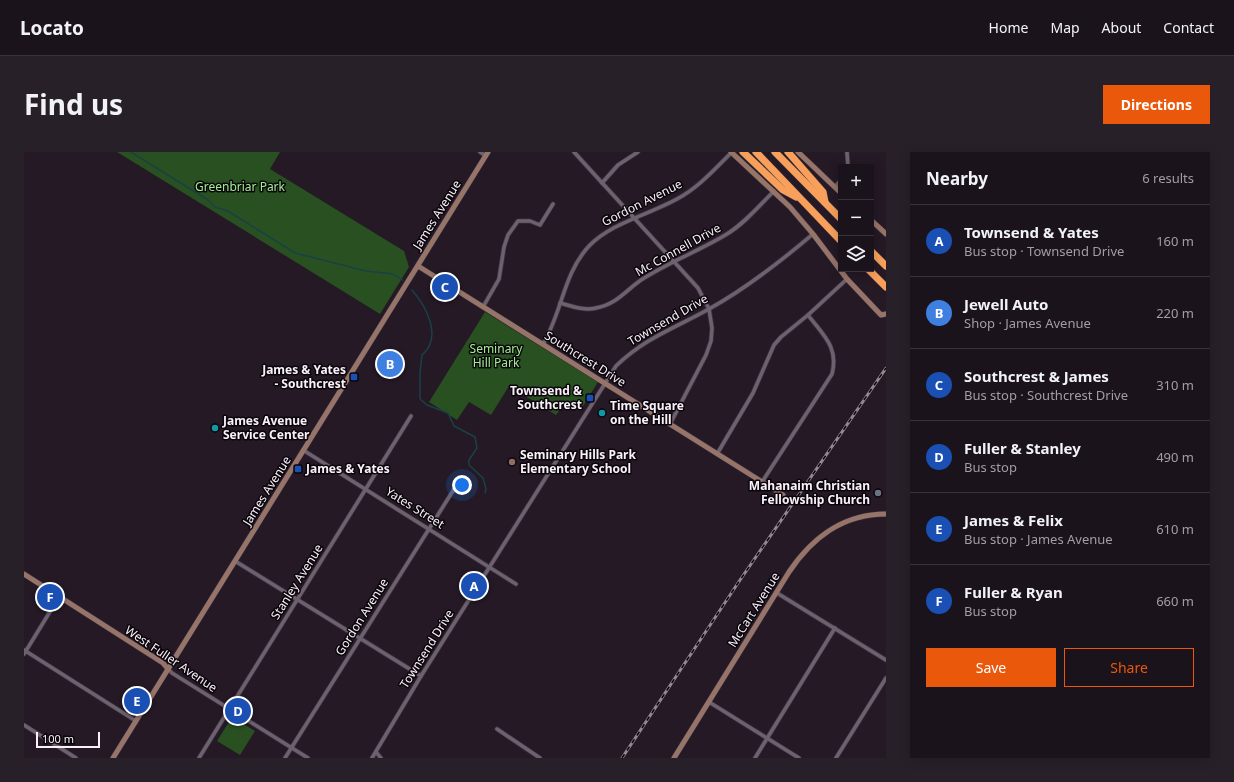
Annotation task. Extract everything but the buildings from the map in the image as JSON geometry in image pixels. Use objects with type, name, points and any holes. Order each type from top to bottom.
[{"type":"highway","points":[[743,152],[783,190],[803,200]]},
{"type":"highway","points":[[756,152],[838,238]]},
{"type":"highway","points":[[775,152],[838,216]]},
{"type":"highway","points":[[788,152],[823,192],[825,202]]},
{"type":"highway","points":[[874,253],[886,266]]},
{"type":"highway","points":[[871,272],[886,287]]},
{"type":"main road","points":[[732,152],[774,191],[813,234],[847,278],[881,315],[886,314]]},
{"type":"main road","points":[[798,152],[838,190]]},
{"type":"main road","name":"James Avenue","points":[[113,758],[487,154]]},
{"type":"main road","points":[[874,223],[886,234]]},
{"type":"main road","name":"Southcrest Drive","points":[[418,266],[783,495]]},
{"type":"main road","name":"McCart Avenue","points":[[674,758],[796,562],[809,546],[818,538],[844,522],[858,517],[886,514]]},
{"type":"main road","name":"West Fuller Avenue","points":[[24,574],[163,663],[168,669]]},
{"type":"street","points":[[480,152],[487,154]]},
{"type":"street","points":[[574,152],[698,288],[709,309],[712,328],[711,341],[706,355],[670,424]]},
{"type":"street","points":[[602,183],[618,165],[638,152]]},
{"type":"street","name":"Gordon Avenue","points":[[543,344],[558,314],[566,283],[588,248],[600,236],[677,199],[690,190],[732,152]]},
{"type":"street","points":[[847,152],[848,164]]},
{"type":"street","points":[[835,187],[838,184]]},
{"type":"street","name":"Mc Connell Drive","points":[[560,303],[579,308],[594,309],[606,306],[616,301],[640,281],[673,261],[728,234],[752,214],[774,191]]},
{"type":"street","points":[[483,307],[499,279],[504,247],[508,235],[518,221],[530,221],[540,225],[553,204]]},
{"type":"street","name":"Townsend Drive","points":[[372,758],[421,676],[616,366],[633,350],[709,309],[760,277],[813,234]]},
{"type":"street","points":[[717,454],[753,393],[774,345],[847,278]]},
{"type":"street","points":[[762,482],[832,374],[835,356],[832,348],[808,315]]},
{"type":"street","name":"Stanley Avenue","points":[[199,758],[411,416]]},
{"type":"street","name":"Yates Street","points":[[303,450],[516,584]]},
{"type":"street","name":"Gordon Avenue","points":[[285,758],[456,486]]},
{"type":"street","points":[[235,561],[421,676]]},
{"type":"street","points":[[777,593],[886,660]]},
{"type":"street","points":[[59,597],[25,652],[136,721]]},
{"type":"street","points":[[755,758],[835,628]]},
{"type":"street","name":"West Fuller Avenue","points":[[168,669],[172,674],[308,758]]},
{"type":"street","points":[[836,758],[886,678]]},
{"type":"street","points":[[709,702],[798,758]]},
{"type":"street","points":[[24,725],[76,758]]},
{"type":"street","points":[[497,729],[540,758]]},
{"type":"street","points":[[376,752],[381,758]]},
{"type":"green space","name":"Greenbriar Park","points":[[117,152],[280,152],[270,169],[404,251],[409,267],[380,314]]},
{"type":"green space","name":"Seminary Hill Park","points":[[485,312],[598,382],[580,411],[565,402],[556,415],[509,386],[491,415],[469,402],[457,420],[429,402]]},
{"type":"green space","points":[[232,717],[255,731],[240,755],[217,741]]},
{"type":"waterway","points":[[131,152],[208,200],[215,207],[228,211],[295,253],[366,271],[393,274],[402,280]]},
{"type":"waterway","points":[[412,290],[427,313],[432,331],[428,348],[422,355],[420,399],[427,405],[448,413],[454,426],[475,437],[477,448],[469,460],[469,465],[483,478],[486,489],[485,493]]},
{"type":"railway","points":[[622,758],[738,583],[886,368]]},
{"type":"place","name":"Southcrest & James","points":[[445,287]]},
{"type":"place","name":"Jewell Auto","points":[[390,364]]},
{"type":"place","name":"James & Yates - Southcrest","points":[[354,377]]},
{"type":"place","name":"Townsend & Southcrest","points":[[590,398]]},
{"type":"place","name":"Time Square on the Hill","points":[[602,413]]},
{"type":"place","name":"James Avenue Service Center","points":[[215,428]]},
{"type":"place","name":"Seminary Hills Park Elementary School","points":[[512,462]]},
{"type":"place","name":"James & Yates","points":[[298,469]]},
{"type":"place","name":"Mahanaim Christian Fellowship Church","points":[[878,493]]},
{"type":"place","name":"Townsend & Yates","points":[[474,586]]},
{"type":"place","name":"Fuller & Ryan","points":[[50,597]]},
{"type":"place","name":"James & Felix","points":[[137,701]]},
{"type":"place","name":"Fuller & Stanley","points":[[238,711]]}]
